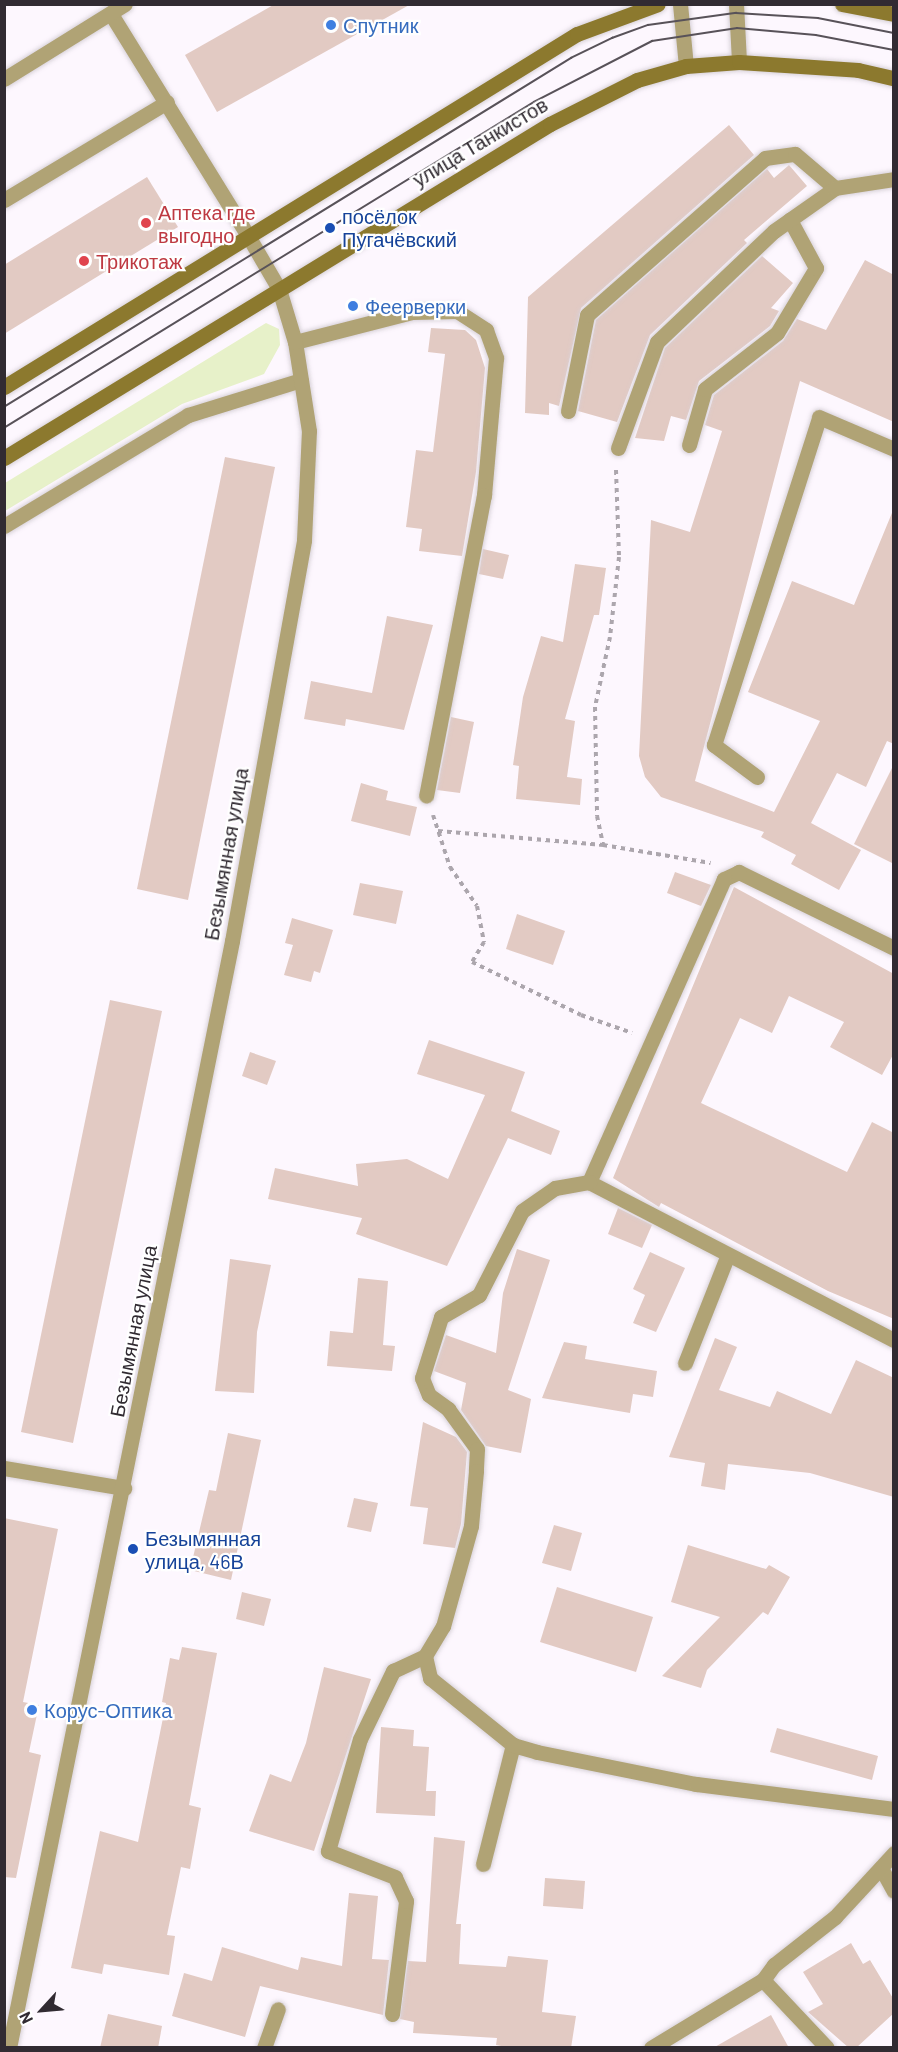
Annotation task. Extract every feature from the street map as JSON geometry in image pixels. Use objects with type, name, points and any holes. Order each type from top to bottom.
[{"type":"main road","points":[[4,387],[247,234],[576,34],[658,4]]},
{"type":"main road","points":[[843,4],[894,14]]},
{"type":"main road","name":"улица Танкистов","points":[[4,458],[550,124],[637,80],[686,66],[739,62],[858,70],[894,78]]},
{"type":"street","points":[[4,80],[125,4]]},
{"type":"street","points":[[680,4],[686,66]]},
{"type":"street","points":[[736,4],[739,62]]},
{"type":"street","name":"Безымянная улица","points":[[9,2048],[124,1488],[232,941],[304,540],[309,431],[295,342],[279,289],[167,102],[111,14]]},
{"type":"street","points":[[4,200],[167,102]]},
{"type":"street","points":[[568,411],[587,315],[765,158],[795,154],[835,188]]},
{"type":"street","points":[[618,448],[657,342],[790,220],[835,188],[894,179]]},
{"type":"street","points":[[689,445],[705,389],[777,333],[816,268],[790,220]]},
{"type":"street","points":[[295,342],[412,312],[457,311],[486,330],[496,358],[484,495],[426,795]]},
{"type":"street","points":[[4,526],[188,415],[301,380]]},
{"type":"street","points":[[757,777],[714,745],[819,417],[894,449]]},
{"type":"street","points":[[589,1182],[724,879],[739,872],[894,948]]},
{"type":"street","points":[[392,2014],[406,1901],[395,1877],[328,1851],[360,1739],[393,1671],[425,1656],[444,1626],[465,1549],[477,1449],[448,1409],[429,1395],[422,1378],[441,1317],[479,1295],[497,1269],[518,1217],[555,1188],[589,1182],[727,1257],[894,1340]]},
{"type":"street","points":[[685,1362],[727,1257]]},
{"type":"street","points":[[4,1468],[124,1488]]},
{"type":"street","points":[[425,1656],[430,1678],[513,1745],[696,1784],[894,1809]]},
{"type":"street","points":[[483,1864],[513,1745]]},
{"type":"street","points":[[651,2048],[763,1980],[774,1965],[835,1917],[894,1853]]},
{"type":"street","points":[[881,1868],[894,1891]]},
{"type":"street","points":[[763,1980],[827,2048]]},
{"type":"street","points":[[264,2048],[278,2009]]},
{"type":"path","points":[[603,845],[597,816],[595,707],[610,637],[619,557],[615,481],[618,448]]},
{"type":"path","points":[[426,795],[450,867],[477,906],[484,942],[472,962],[525,990],[651,1042]]},
{"type":"path","points":[[438,831],[603,845],[706,858],[724,879]]},
{"type":"green space","points":[[266,323],[279,329],[280,345],[264,374],[182,404],[5,511],[5,483]]},
{"type":"building","points":[[275,4],[411,4],[217,112],[185,55]]},
{"type":"building","points":[[729,125],[754,155],[581,308],[559,406],[549,403],[549,415],[525,413],[528,297]]},
{"type":"building","points":[[789,165],[807,186],[744,240],[747,243],[650,335],[617,422],[578,411],[596,320],[767,169],[774,178]]},
{"type":"building","points":[[147,177],[178,227],[4,334],[4,265]]},
{"type":"building","points":[[762,256],[793,283],[771,308],[779,311],[770,326],[699,381],[686,420],[671,416],[664,441],[635,438],[665,348]]},
{"type":"building","points":[[865,260],[894,275],[894,422],[800,381],[695,781],[774,812],[820,721],[748,692],[792,581],[854,605],[894,508],[894,744],[887,741],[866,787],[837,773],[811,823],[861,850],[839,890],[791,864],[796,855],[761,837],[764,832],[661,797],[645,777],[639,756],[651,520],[690,532],[722,431],[705,425],[714,395],[783,341],[797,319],[826,330]]},
{"type":"building","points":[[431,328],[465,330],[476,340],[485,368],[476,472],[462,556],[419,551],[422,529],[406,527],[416,450],[433,452],[445,354],[428,352]]},
{"type":"building","points":[[225,457],[275,467],[188,900],[137,889]]},
{"type":"building","points":[[483,549],[509,555],[503,579],[479,574]]},
{"type":"building","points":[[575,564],[606,568],[599,615],[594,615],[565,719],[575,721],[567,777],[582,779],[580,805],[516,799],[519,766],[513,765],[523,697],[541,636],[563,642]]},
{"type":"building","points":[[387,616],[433,625],[404,730],[346,719],[345,726],[304,719],[311,681],[372,693]]},
{"type":"building","points":[[451,717],[474,722],[460,793],[437,790]]},
{"type":"building","points":[[894,764],[894,864],[854,844]]},
{"type":"building","points":[[361,783],[388,791],[386,800],[417,807],[410,836],[351,821]]},
{"type":"building","points":[[675,872],[711,885],[701,906],[667,893]]},
{"type":"building","points":[[360,883],[403,891],[396,924],[353,915]]},
{"type":"building","points":[[734,887],[894,974],[894,1053],[882,1075],[830,1047],[844,1022],[789,996],[772,1033],[740,1018],[701,1103],[847,1172],[872,1122],[894,1133],[894,1319],[828,1291],[661,1203],[659,1207],[613,1178]]},
{"type":"building","points":[[517,914],[565,931],[553,965],[506,949]]},
{"type":"building","points":[[292,918],[333,930],[320,973],[314,971],[311,982],[284,975],[293,945],[285,943]]},
{"type":"building","points":[[110,1000],[162,1011],[73,1443],[21,1432]]},
{"type":"building","points":[[429,1040],[525,1072],[511,1111],[560,1131],[551,1155],[508,1138],[447,1266],[356,1234],[362,1218],[268,1199],[275,1168],[358,1186],[356,1164],[407,1159],[448,1179],[485,1095],[417,1074]]},
{"type":"building","points":[[250,1052],[276,1061],[267,1085],[242,1076]]},
{"type":"building","points":[[618,1208],[652,1225],[642,1248],[608,1234]]},
{"type":"building","points":[[517,1249],[550,1260],[508,1390],[531,1399],[521,1453],[486,1446],[461,1410],[466,1383],[434,1371],[446,1335],[496,1353],[503,1293]]},
{"type":"building","points":[[650,1252],[685,1268],[656,1332],[633,1323],[645,1295],[633,1289]]},
{"type":"building","points":[[230,1259],[271,1265],[257,1332],[254,1393],[215,1391]]},
{"type":"building","points":[[358,1278],[388,1281],[383,1345],[395,1346],[392,1371],[327,1366],[330,1331],[353,1333]]},
{"type":"building","points":[[715,1338],[737,1347],[719,1390],[770,1407],[777,1391],[831,1414],[856,1360],[894,1378],[894,1497],[810,1473],[728,1464],[725,1490],[701,1486],[705,1463],[669,1457]]},
{"type":"building","points":[[564,1342],[587,1346],[585,1359],[657,1371],[653,1397],[633,1394],[630,1413],[542,1398]]},
{"type":"building","points":[[423,1422],[456,1437],[467,1452],[461,1524],[455,1548],[423,1544],[428,1508],[410,1506]]},
{"type":"building","points":[[228,1433],[261,1440],[231,1580],[190,1570],[209,1490],[216,1491]]},
{"type":"building","points":[[354,1498],[378,1503],[371,1532],[347,1527]]},
{"type":"building","points":[[4,1518],[58,1529],[23,1702],[39,1705],[29,1752],[41,1755],[16,1878],[4,1877]]},
{"type":"building","points":[[554,1525],[582,1533],[571,1571],[542,1563]]},
{"type":"building","points":[[688,1545],[766,1569],[769,1565],[790,1577],[768,1615],[763,1612],[707,1670],[701,1688],[662,1676],[720,1617],[671,1602]]},
{"type":"building","points":[[557,1587],[653,1617],[636,1672],[540,1642]]},
{"type":"building","points":[[242,1592],[271,1599],[264,1626],[236,1619]]},
{"type":"building","points":[[182,1647],[217,1653],[189,1805],[201,1808],[190,1869],[181,1867],[167,1935],[175,1936],[169,1975],[104,1964],[102,1974],[71,1968],[100,1831],[138,1842],[166,1703],[162,1702],[170,1658],[179,1660]]},
{"type":"building","points":[[324,1667],[371,1679],[314,1851],[249,1831],[270,1774],[291,1782],[306,1743]]},
{"type":"building","points":[[381,1727],[414,1730],[413,1746],[429,1747],[426,1791],[436,1791],[435,1816],[376,1813]]},
{"type":"building","points":[[777,1728],[878,1756],[872,1780],[770,1752]]},
{"type":"building","points":[[434,1837],[465,1841],[456,1924],[461,1924],[459,1964],[506,1967],[508,1956],[548,1960],[542,2012],[576,2016],[571,2048],[511,2048],[496,2045],[497,2038],[413,2033],[414,2022],[400,2019],[408,1961],[426,1962]]},
{"type":"building","points":[[545,1878],[585,1881],[583,1909],[543,1906]]},
{"type":"building","points":[[349,1893],[378,1896],[372,1959],[389,1960],[383,2015],[260,1986],[245,2037],[172,2016],[184,1973],[212,1981],[222,1947],[298,1970],[301,1957],[342,1966]]},
{"type":"building","points":[[851,1943],[863,1964],[870,1960],[894,2000],[894,2013],[856,2048],[849,2048],[808,2012],[823,2004],[803,1972]]},
{"type":"building","points":[[108,2014],[162,2026],[158,2048],[100,2048]]},
{"type":"building","points":[[771,2015],[789,2048],[713,2048]]},
{"type":"tram line","points":[[4,407],[571,58],[612,38],[648,25],[736,13],[818,18],[894,33]]},
{"type":"tram line","points":[[4,428],[534,102],[652,41],[737,28],[816,35],[894,50]]},
{"type":"place","name":"Спутник","points":[[331,25]]},
{"type":"place","name":"Аптека где выгодно","points":[[146,223]]},
{"type":"place","name":"посёлок Пугачёвский","points":[[330,228]]},
{"type":"place","name":"Трикотаж","points":[[84,261]]},
{"type":"place","name":"Феерверки","points":[[353,306]]},
{"type":"place","name":"Безымянная улица, 46В","points":[[133,1549]]},
{"type":"place","name":"Корус-Оптика","points":[[32,1710]]}]
